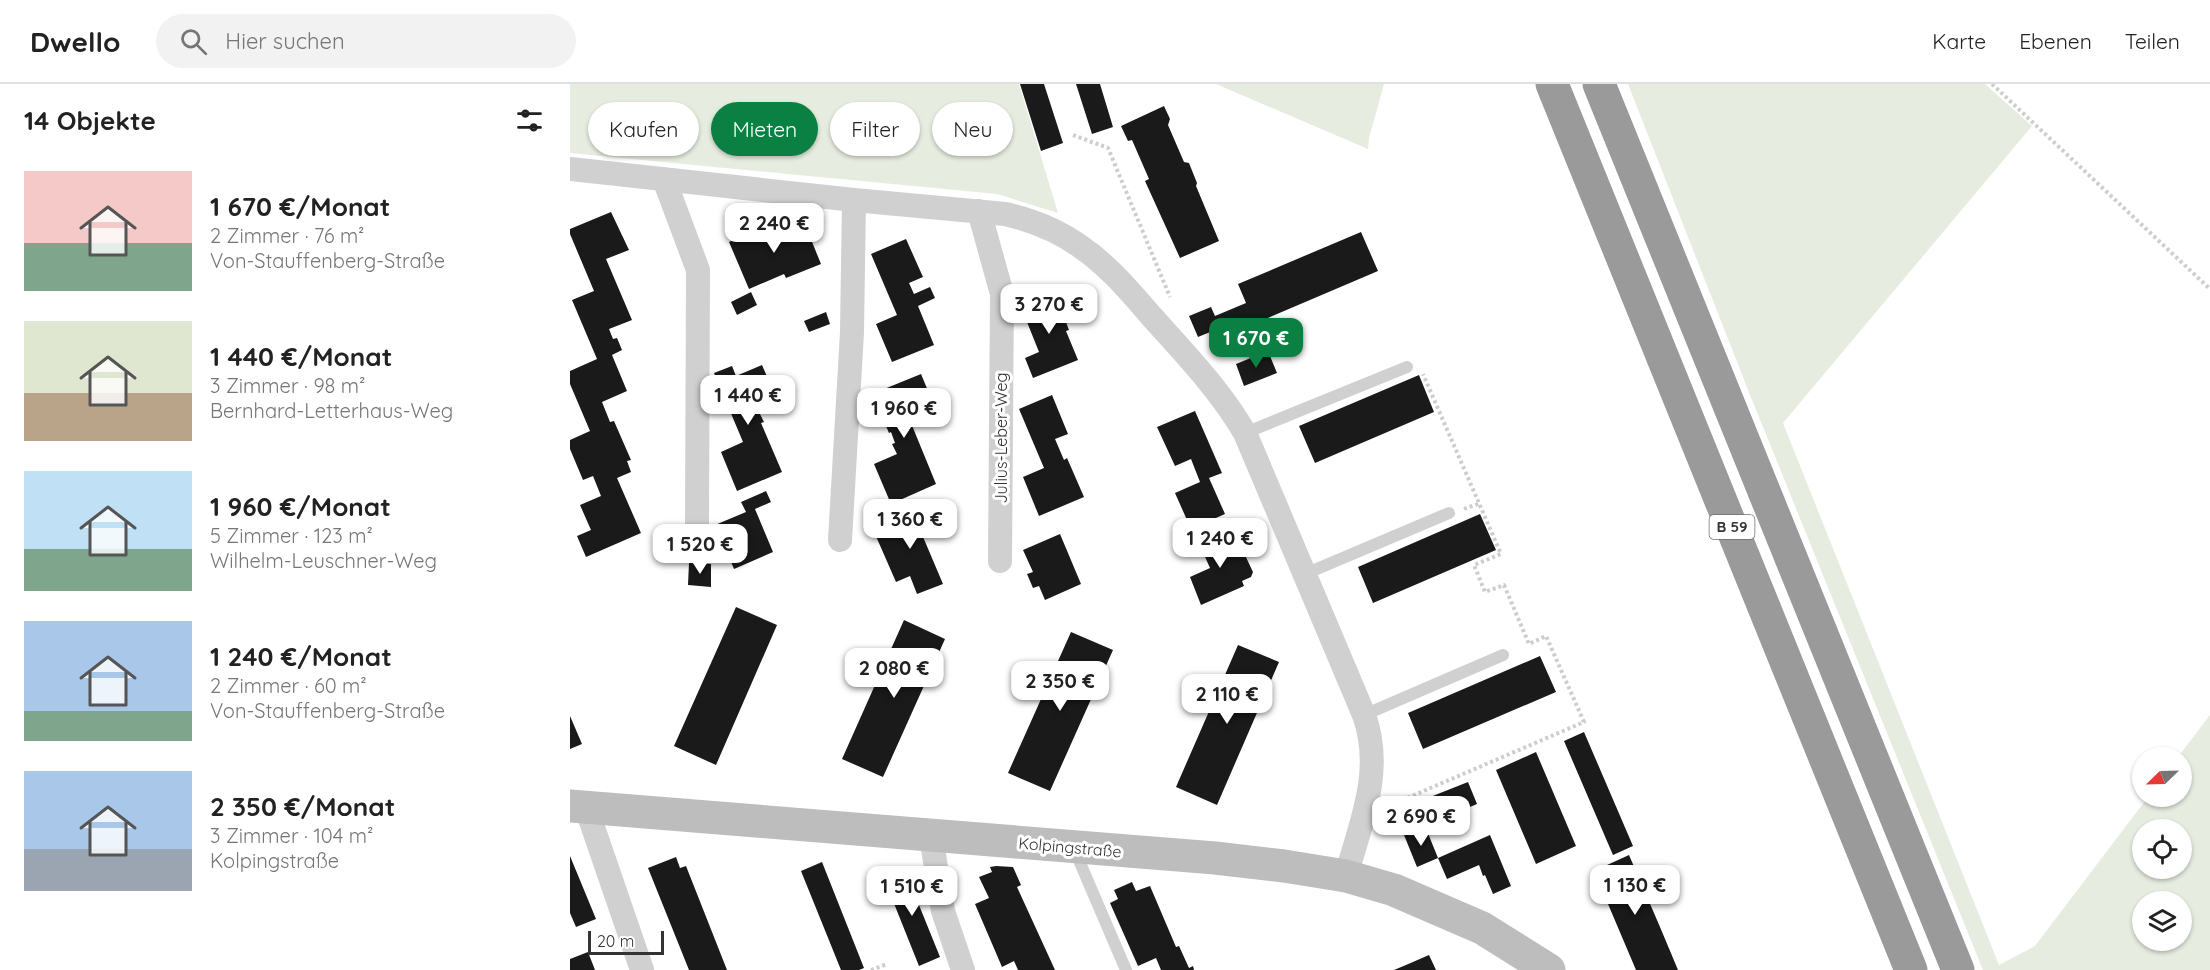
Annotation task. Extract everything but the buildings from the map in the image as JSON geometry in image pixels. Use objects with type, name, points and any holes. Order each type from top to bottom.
[{"type":"highway","name":"B 59","points":[[1551,84],[1911,970]]},
{"type":"highway","name":"B 59","points":[[1599,84],[1958,970]]},
{"type":"street","points":[[570,169],[854,200],[979,211],[1016,217],[1039,224],[1087,251],[1117,279],[1198,368],[1245,433],[1364,715],[1372,742],[1373,766],[1363,817],[1346,876]]},
{"type":"street","points":[[664,179],[698,270],[697,525]]},
{"type":"street","points":[[840,540],[852,332],[854,200]]},
{"type":"street","name":"Julius-Leber-Weg","points":[[979,211],[1002,294],[1000,561]]},
{"type":"street","points":[[578,806],[642,970]]},
{"type":"street","name":"Kolpingstraße","points":[[578,806],[1251,861],[1346,876],[1394,890],[1467,920],[1511,945],[1548,970]]},
{"type":"street","points":[[931,836],[943,911],[963,970]]},
{"type":"lane","points":[[1245,433],[1407,367]]},
{"type":"lane","points":[[1305,574],[1449,513]]},
{"type":"lane","points":[[1364,715],[1503,655]]},
{"type":"lane","points":[[1073,847],[1126,970]]},
{"type":"path","points":[[1992,84],[2210,289]]},
{"type":"path","points":[[1072,135],[1108,148],[1170,298]]},
{"type":"path","points":[[1363,817],[1584,722],[1546,636],[1529,644],[1504,585],[1485,592],[1474,565],[1501,554],[1418,362],[1407,367]]},
{"type":"path","points":[[871,970],[886,964]]},
{"type":"shaded area","points":[[570,84],[1019,84],[1058,213],[997,194],[601,156],[699,156],[699,102],[588,102],[588,155],[570,153]]},
{"type":"shaded area","points":[[1216,84],[1384,84],[1368,149]]},
{"type":"shaded area","points":[[1628,84],[1985,84],[2032,126],[1783,423],[1999,965],[2035,946],[2140,807],[2192,807],[2192,747],[2186,747],[2210,715],[2210,970],[1983,970],[1750,395]]}]
